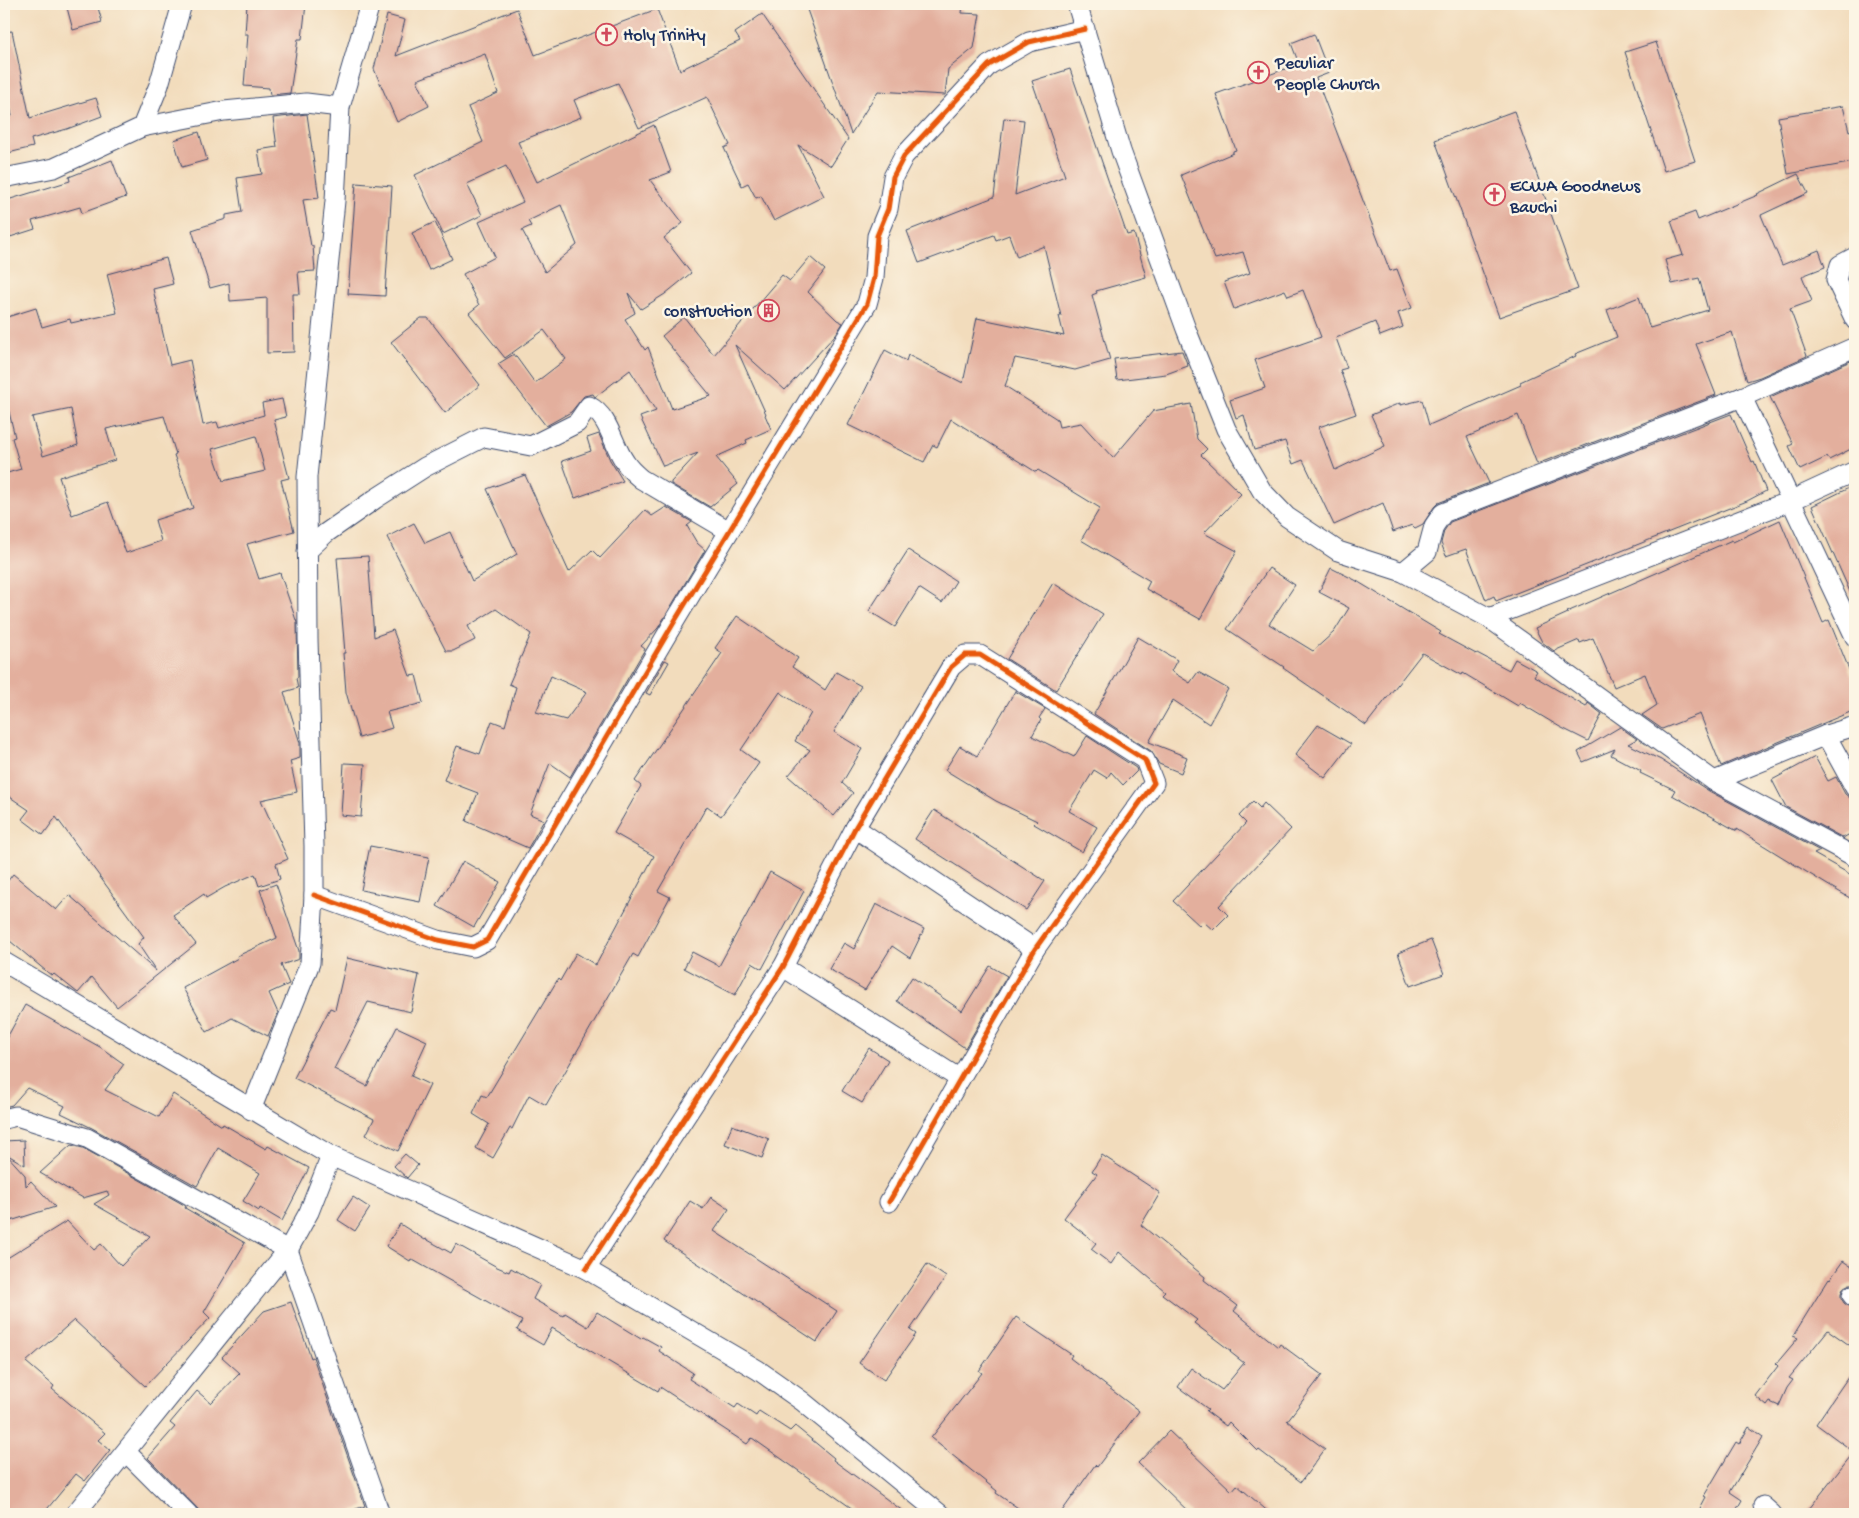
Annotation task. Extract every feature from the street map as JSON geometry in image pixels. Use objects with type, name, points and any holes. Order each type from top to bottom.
[{"type":"street","points":[[142,127],[159,85],[182,4]]},
{"type":"street","points":[[251,1110],[310,963],[314,896],[308,639],[308,477],[335,201],[340,107],[370,4]]},
{"type":"street","points":[[1077,4],[1121,151],[1186,330],[1230,437],[1262,491],[1287,517],[1338,551],[1403,572],[1489,618],[1714,781],[1855,858]]},
{"type":"street","points":[[314,896],[438,940],[473,948],[487,940],[676,619],[867,304],[874,278],[877,236],[888,209],[893,177],[904,156],[989,65],[1029,42],[1085,29]]},
{"type":"street","points":[[4,178],[54,168],[142,127],[224,111],[306,103],[340,107]]},
{"type":"street","points":[[1855,257],[1840,265],[1836,280],[1855,320]]},
{"type":"street","points":[[1403,572],[1427,552],[1434,526],[1444,513],[1742,397],[1855,346]]},
{"type":"street","points":[[1742,397],[1855,637]]},
{"type":"street","points":[[307,551],[326,533],[375,499],[425,467],[484,436],[531,446],[577,423],[589,406],[598,410],[624,461],[632,471],[642,479],[729,531]]},
{"type":"street","points":[[1489,618],[1790,500],[1855,471]]},
{"type":"street","points":[[586,1269],[783,967],[855,828],[951,667],[965,654],[980,654],[1145,760],[1154,783],[1035,949],[889,1202]]},
{"type":"street","points":[[1714,781],[1855,726]]},
{"type":"street","points":[[1826,736],[1855,788]]},
{"type":"street","points":[[855,828],[1035,949]]},
{"type":"street","points":[[4,962],[331,1156],[586,1269],[749,1365],[782,1386],[940,1514]]},
{"type":"street","points":[[783,967],[960,1079]]},
{"type":"street","points":[[4,1119],[16,1116],[87,1138],[288,1250],[380,1514]]},
{"type":"street","points":[[76,1514],[288,1250],[309,1212],[331,1156]]},
{"type":"street","points":[[126,1452],[188,1514]]},
{"type":"building","points":[[66,4],[97,4],[102,22],[73,30]]},
{"type":"building","points":[[247,4],[306,4],[302,39],[298,39],[290,93],[270,95],[269,88],[244,86],[248,34],[245,34]]},
{"type":"building","points":[[805,4],[963,4],[962,13],[980,14],[974,48],[948,69],[945,95],[878,91],[851,134]]},
{"type":"building","points":[[517,9],[535,55],[657,9],[680,70],[740,41],[735,33],[762,14],[848,139],[831,166],[798,145],[824,196],[774,221],[761,196],[756,198],[748,183],[742,186],[724,148],[730,145],[707,97],[639,128],[618,83],[574,100],[581,117],[518,142],[537,182],[654,125],[671,172],[650,180],[683,223],[664,238],[691,273],[665,294],[641,309],[628,293],[635,313],[625,319],[645,350],[648,347],[672,409],[711,396],[662,336],[684,317],[714,355],[782,275],[790,281],[810,257],[825,270],[808,292],[837,320],[843,323],[836,334],[785,390],[735,345],[771,429],[746,440],[747,443],[716,457],[738,484],[710,507],[671,484],[698,453],[663,466],[640,417],[656,411],[630,370],[595,397],[593,394],[584,396],[571,412],[546,426],[498,364],[514,354],[535,383],[566,359],[544,330],[505,358],[469,313],[479,305],[463,274],[495,257],[479,222],[523,202],[506,166],[467,184],[482,215],[443,234],[415,175],[483,142],[468,107],[498,93],[485,54],[417,80],[429,106],[397,122],[374,69],[387,15],[405,20],[396,56]],"holes":[[[561,205],[577,245],[545,272],[522,230],[531,226],[528,221]]]},
{"type":"building","points":[[12,31],[30,118],[96,98],[102,116],[67,129],[31,139],[33,147],[4,154],[4,118],[12,116],[4,76],[4,32]]},
{"type":"building","points":[[1314,34],[1329,73],[1316,78],[1390,271],[1397,269],[1412,308],[1398,313],[1403,327],[1380,336],[1375,322],[1336,338],[1347,368],[1340,370],[1356,414],[1319,427],[1335,470],[1385,446],[1371,415],[1400,403],[1400,405],[1422,400],[1429,425],[1521,385],[1520,382],[1576,356],[1575,354],[1617,337],[1607,310],[1639,297],[1650,328],[1708,310],[1699,278],[1672,284],[1665,260],[1683,255],[1671,221],[1695,212],[1698,220],[1758,195],[1798,174],[1808,193],[1761,215],[1782,265],[1819,250],[1825,267],[1802,276],[1812,301],[1790,309],[1807,356],[1747,381],[1732,332],[1696,344],[1716,395],[1537,464],[1518,415],[1467,437],[1489,483],[1438,503],[1423,524],[1415,528],[1412,525],[1393,532],[1383,503],[1334,525],[1303,460],[1293,464],[1285,441],[1254,450],[1244,415],[1236,418],[1230,400],[1265,388],[1255,360],[1321,337],[1303,290],[1288,296],[1285,290],[1234,309],[1224,282],[1250,273],[1243,252],[1215,259],[1181,175],[1236,150],[1216,94],[1299,64],[1291,43]]},
{"type":"building","points":[[1656,42],[1695,161],[1664,171],[1625,52]]},
{"type":"building","points":[[1070,69],[1127,235],[1134,233],[1146,277],[1096,291],[1097,293],[1092,295],[1110,360],[1075,370],[1015,358],[1005,386],[1057,419],[1059,427],[1081,423],[1113,458],[1153,411],[1191,404],[1197,439],[1207,449],[1201,455],[1241,494],[1204,533],[1237,551],[1200,619],[1146,589],[1150,581],[1081,540],[1100,508],[1038,470],[1036,472],[951,419],[937,447],[933,445],[924,462],[848,425],[885,350],[906,361],[908,355],[963,383],[977,318],[1064,336],[1044,246],[1017,257],[1009,235],[996,240],[994,235],[919,263],[907,231],[994,197],[1004,118],[1024,120],[1015,195],[1065,176],[1032,81]]},
{"type":"building","points":[[1843,106],[1849,131],[1855,129],[1855,162],[1788,174],[1778,117]]},
{"type":"building","points":[[1514,111],[1578,289],[1499,317],[1435,140]]},
{"type":"building","points":[[307,114],[319,198],[303,200],[311,246],[313,246],[315,271],[298,272],[300,294],[293,294],[294,352],[267,353],[267,298],[230,301],[229,283],[210,288],[192,230],[226,219],[226,215],[242,212],[237,178],[262,174],[258,150],[277,147],[273,118]]},
{"type":"building","points":[[199,132],[207,160],[182,167],[174,140]]},
{"type":"building","points":[[112,160],[126,197],[82,213],[80,207],[32,221],[35,229],[4,239],[4,201],[70,181],[69,177]]},
{"type":"building","points":[[356,183],[392,186],[385,296],[348,294]]},
{"type":"building","points":[[435,222],[452,259],[429,270],[412,233]]},
{"type":"building","points":[[166,258],[173,284],[153,289],[170,365],[190,360],[203,425],[217,422],[219,428],[264,415],[262,403],[282,399],[286,417],[274,420],[289,478],[281,480],[294,531],[247,544],[259,579],[280,573],[297,623],[298,677],[296,678],[298,688],[284,692],[300,743],[300,758],[290,761],[297,792],[261,800],[288,859],[276,864],[280,879],[259,886],[255,874],[225,887],[206,898],[204,894],[173,915],[196,944],[117,1007],[92,977],[78,993],[54,974],[52,976],[4,936],[4,886],[13,874],[56,910],[69,895],[156,971],[138,944],[144,937],[56,817],[43,835],[22,819],[29,810],[4,793],[4,474],[21,469],[12,438],[15,437],[4,391],[4,318],[36,308],[42,327],[70,319],[71,323],[117,313],[107,274]],"holes":[[[71,409],[78,445],[43,456],[32,417]],[[164,416],[176,454],[174,455],[193,508],[155,520],[161,541],[126,553],[108,502],[72,515],[59,477],[115,460],[106,429]],[[256,436],[265,471],[223,481],[212,449]]]},
{"type":"building","points":[[421,318],[428,318],[480,385],[445,413],[391,342]]},
{"type":"building","points":[[1182,351],[1188,366],[1166,374],[1117,380],[1114,359]]},
{"type":"building","points":[[1855,359],[1855,447],[1829,460],[1827,457],[1800,470],[1789,446],[1793,444],[1770,397]]},
{"type":"building","points":[[1731,414],[1766,491],[1747,501],[1496,601],[1494,596],[1486,600],[1466,549],[1446,556],[1441,543],[1444,531],[1450,522]]},
{"type":"building","points":[[599,434],[610,460],[623,481],[575,498],[562,461],[591,451],[587,438]]},
{"type":"building","points":[[525,475],[569,572],[592,550],[600,558],[645,510],[652,516],[666,507],[692,522],[687,526],[697,543],[705,550],[658,628],[641,646],[645,649],[570,777],[550,763],[530,814],[544,820],[528,848],[466,821],[478,793],[444,780],[457,746],[480,754],[492,721],[505,726],[516,687],[509,684],[531,634],[496,609],[468,626],[475,640],[453,651],[446,651],[387,537],[414,523],[425,543],[450,532],[472,581],[517,554],[487,489]],"holes":[[[551,676],[587,692],[566,720],[536,712]]]},
{"type":"building","points":[[1855,485],[1855,603],[1812,506]]},
{"type":"building","points":[[1780,520],[1823,623],[1829,620],[1855,684],[1855,710],[1721,766],[1700,714],[1662,729],[1642,715],[1657,705],[1645,674],[1614,687],[1593,638],[1580,643],[1579,640],[1554,651],[1542,642],[1535,628],[1567,612],[1732,540],[1733,542]]},
{"type":"building","points":[[908,550],[956,581],[942,603],[919,588],[895,627],[869,611]]},
{"type":"building","points":[[368,556],[374,637],[393,630],[410,676],[416,675],[423,703],[387,712],[392,728],[359,738],[346,692],[343,653],[345,653],[337,558]]},
{"type":"building","points":[[1269,568],[1295,585],[1269,624],[1313,651],[1334,632],[1349,608],[1319,592],[1331,568],[1355,580],[1441,632],[1439,634],[1476,654],[1509,670],[1515,659],[1537,671],[1534,676],[1586,707],[1588,703],[1602,714],[1588,741],[1520,703],[1518,706],[1463,673],[1462,675],[1422,653],[1366,725],[1227,629]]},
{"type":"building","points":[[1053,583],[1103,614],[1056,690],[1007,659]]},
{"type":"building","points":[[737,616],[798,658],[792,667],[825,690],[836,672],[861,686],[834,732],[862,749],[842,783],[853,793],[834,816],[788,776],[810,750],[795,741],[811,713],[780,692],[741,750],[759,763],[721,816],[707,806],[658,891],[670,897],[638,957],[633,954],[546,1105],[529,1095],[512,1129],[510,1128],[493,1158],[476,1148],[489,1124],[473,1114],[482,1095],[487,1097],[558,979],[560,981],[576,953],[596,965],[654,856],[614,833],[641,786],[635,781],[722,653],[715,648]]},
{"type":"building","points":[[1138,637],[1177,660],[1171,671],[1190,683],[1198,672],[1228,689],[1209,724],[1173,700],[1149,742],[1187,757],[1181,773],[1159,764],[1151,751],[1094,714]]},
{"type":"building","points":[[665,660],[669,662],[650,695],[646,693]]},
{"type":"building","points":[[1015,691],[1045,709],[1039,718],[1041,720],[1032,736],[1074,757],[1087,736],[1136,768],[1137,771],[1123,785],[1111,772],[1107,778],[1094,770],[1069,811],[1097,827],[1082,852],[1034,824],[1037,821],[996,801],[945,770],[960,746],[977,756]]},
{"type":"building","points":[[1318,725],[1351,744],[1325,778],[1295,755]]},
{"type":"building","points":[[1620,727],[1637,739],[1628,744],[1661,760],[1709,791],[1820,851],[1814,854],[1855,877],[1855,901],[1737,829],[1737,831],[1672,795],[1675,790],[1640,773],[1641,771],[1611,755],[1615,749],[1583,762],[1578,752]]},
{"type":"building","points":[[1815,757],[1828,781],[1836,777],[1845,794],[1855,799],[1855,831],[1843,838],[1786,807],[1772,780]]},
{"type":"building","points":[[344,763],[365,764],[361,817],[341,815]]},
{"type":"building","points":[[1253,801],[1260,808],[1264,803],[1291,829],[1219,906],[1228,915],[1213,930],[1204,922],[1200,926],[1173,901],[1246,823],[1239,816]]},
{"type":"building","points":[[934,810],[1045,881],[1026,910],[915,839]]},
{"type":"building","points":[[370,846],[429,857],[420,902],[361,890]]},
{"type":"building","points":[[463,861],[500,882],[474,927],[437,906]]},
{"type":"building","points":[[770,872],[804,891],[762,969],[752,963],[735,995],[684,968],[692,952],[719,966]]},
{"type":"building","points":[[276,884],[299,951],[299,959],[281,965],[289,984],[269,993],[278,1013],[268,1036],[232,1018],[207,1032],[183,988],[238,958],[237,956],[277,938],[260,890]]},
{"type":"building","points":[[876,904],[924,929],[910,958],[892,946],[865,990],[829,969],[844,943],[854,949]]},
{"type":"building","points":[[1431,940],[1444,974],[1410,986],[1398,953]]},
{"type":"building","points":[[347,958],[419,975],[411,1012],[368,1002],[334,1069],[367,1086],[397,1027],[427,1041],[411,1076],[430,1085],[398,1151],[366,1135],[374,1119],[294,1078],[330,1008],[335,1010]]},
{"type":"building","points":[[990,966],[1007,976],[965,1048],[897,1001],[912,977],[962,1011]]},
{"type":"building","points":[[25,1005],[100,1047],[124,1064],[105,1090],[159,1117],[173,1094],[222,1126],[223,1124],[266,1149],[268,1146],[309,1168],[282,1221],[260,1208],[259,1211],[243,1201],[260,1173],[218,1148],[197,1186],[61,1113],[65,1106],[27,1088],[12,1105],[4,1107],[4,1043]]},
{"type":"building","points":[[869,1048],[888,1060],[862,1103],[842,1091]]},
{"type":"building","points":[[732,1125],[769,1139],[762,1158],[725,1144]]},
{"type":"building","points":[[24,1140],[25,1165],[6,1154],[25,1175],[26,1186],[31,1181],[55,1207],[4,1223],[4,1141]]},
{"type":"building","points":[[71,1145],[83,1148],[186,1206],[185,1208],[245,1243],[204,1312],[210,1318],[145,1386],[74,1320],[26,1362],[54,1386],[52,1389],[105,1433],[98,1440],[110,1450],[85,1481],[76,1474],[43,1514],[4,1514],[4,1260],[67,1221],[94,1250],[101,1244],[121,1266],[150,1236],[94,1204],[109,1195],[107,1191],[83,1198],[40,1173]]},
{"type":"building","points":[[405,1154],[418,1165],[407,1178],[394,1166]]},
{"type":"building","points":[[1102,1155],[1160,1193],[1141,1225],[1205,1277],[1204,1280],[1238,1306],[1234,1311],[1278,1347],[1280,1344],[1322,1375],[1287,1421],[1325,1449],[1301,1482],[1258,1451],[1229,1422],[1226,1426],[1206,1411],[1208,1409],[1178,1387],[1191,1368],[1222,1390],[1244,1363],[1194,1323],[1197,1320],[1162,1294],[1165,1291],[1119,1252],[1111,1264],[1091,1249],[1096,1243],[1064,1218],[1097,1174],[1092,1171]]},
{"type":"building","points":[[353,1197],[370,1208],[355,1231],[338,1220]]},
{"type":"building","points":[[711,1197],[729,1209],[714,1231],[837,1311],[817,1342],[664,1241],[690,1201],[703,1209]]},
{"type":"building","points":[[400,1224],[425,1240],[451,1253],[456,1244],[497,1267],[509,1272],[511,1268],[540,1285],[533,1299],[563,1316],[565,1313],[588,1327],[597,1312],[641,1339],[643,1337],[661,1347],[659,1351],[693,1373],[689,1379],[735,1408],[738,1404],[756,1416],[759,1411],[790,1431],[795,1426],[834,1458],[833,1460],[907,1514],[860,1514],[752,1438],[747,1444],[660,1387],[658,1391],[552,1328],[543,1345],[517,1330],[522,1321],[411,1259],[410,1261],[386,1246]]},
{"type":"building","points":[[1843,1261],[1855,1269],[1855,1284],[1844,1287],[1841,1298],[1844,1303],[1855,1309],[1855,1349],[1828,1330],[1789,1378],[1793,1380],[1779,1406],[1770,1402],[1767,1406],[1755,1396],[1778,1366],[1776,1364],[1798,1338],[1793,1336],[1829,1278]]},
{"type":"building","points":[[927,1264],[946,1277],[910,1330],[916,1334],[884,1380],[859,1363]]},
{"type":"building","points":[[291,1302],[311,1358],[313,1357],[365,1506],[353,1510],[354,1514],[203,1514],[148,1458],[175,1427],[170,1423],[197,1391],[211,1403],[240,1373],[222,1357],[264,1311]]},
{"type":"building","points":[[1016,1317],[1072,1355],[1070,1358],[1139,1411],[1097,1467],[1095,1465],[1060,1514],[1027,1514],[996,1493],[997,1491],[931,1438],[982,1373],[979,1371]]},
{"type":"building","points":[[1855,1367],[1855,1514],[1805,1514],[1854,1452],[1816,1424]]},
{"type":"building","points":[[1749,1427],[1763,1437],[1730,1492],[1742,1500],[1734,1514],[1697,1514],[1706,1497],[1704,1496],[1736,1442],[1739,1444]]},
{"type":"building","points":[[1169,1431],[1232,1491],[1237,1485],[1271,1514],[1191,1514],[1138,1463]]},
{"type":"cycle path","points":[[314,895],[438,940],[473,947],[487,940],[676,619],[867,304],[874,278],[877,236],[888,209],[893,177],[904,156],[989,65],[1029,42],[1085,29]]},
{"type":"cycle path","points":[[586,1269],[783,967],[855,828],[951,667],[965,655],[980,655],[1145,760],[1154,783],[1035,949],[889,1202]]},
{"type":"place","name":"Holy Trinity","points":[[607,34]]},
{"type":"place","name":"Peculiar People Church","points":[[1259,72]]},
{"type":"place","name":"ECWA Goodnews Bauchi","points":[[1494,195]]},
{"type":"place","name":"construction","points":[[768,310]]}]
